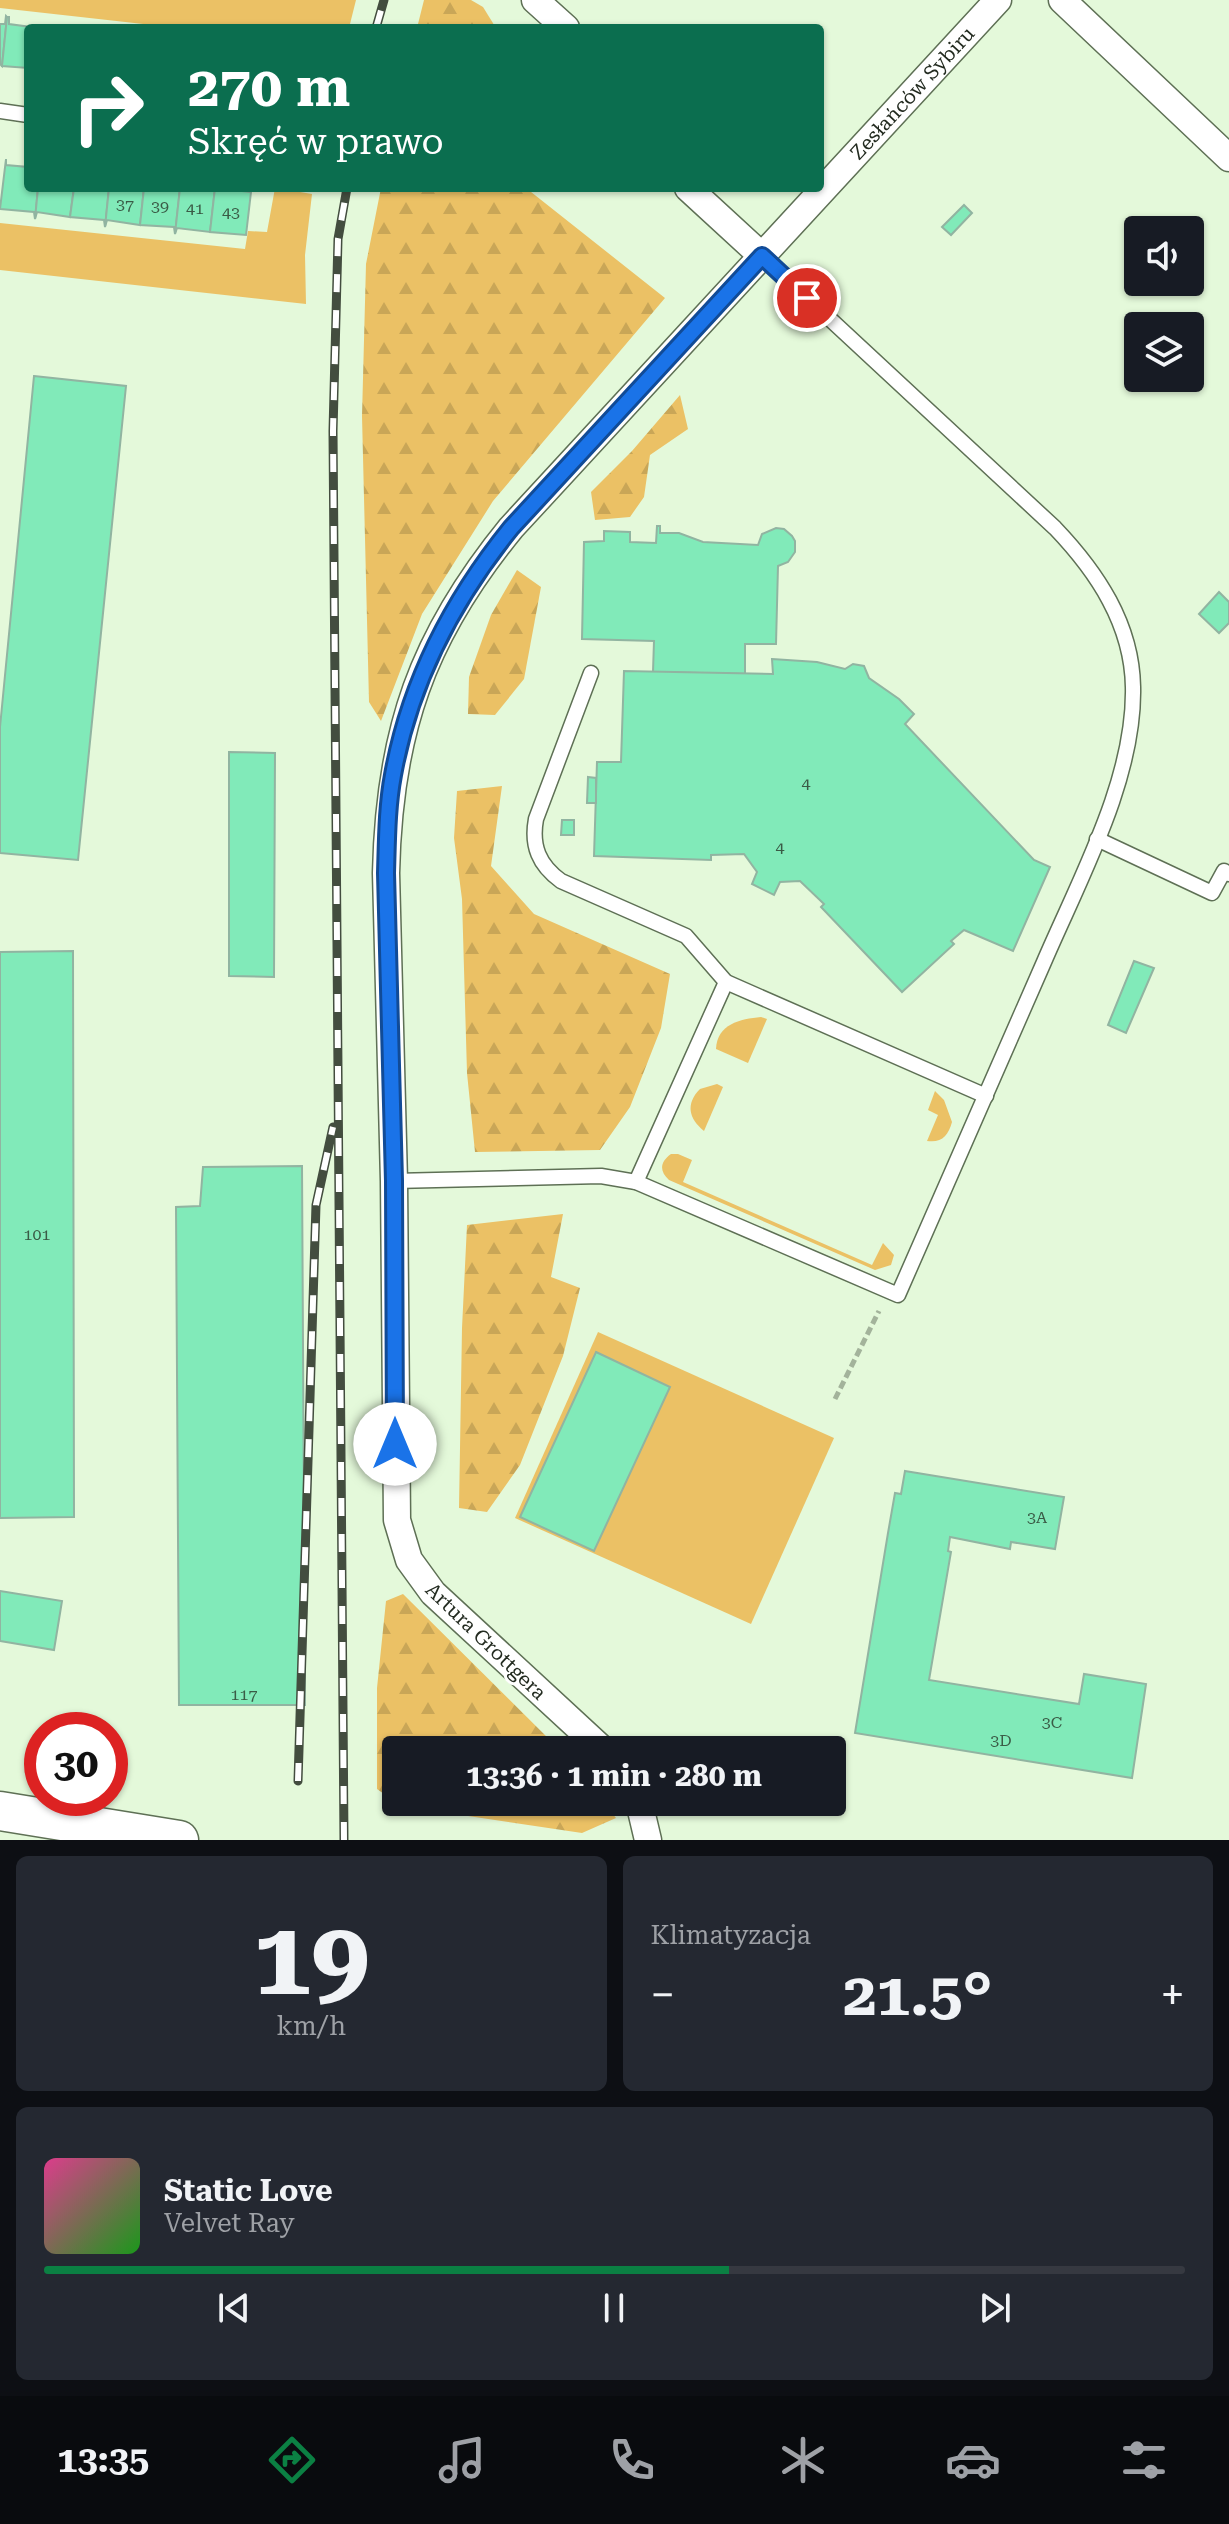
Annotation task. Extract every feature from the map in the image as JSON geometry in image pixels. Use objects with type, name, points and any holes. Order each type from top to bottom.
[{"type":"street","points":[[535,0],[562,24]]},
{"type":"street","name":"Zesłańców Sybiru","points":[[824,189],[998,0]]},
{"type":"street","points":[[1062,0],[1229,158]]},
{"type":"street","points":[[692,192],[762,256]]},
{"type":"street","name":"Zesłańców Sybiru","points":[[762,256],[821,192]]},
{"type":"street","name":"Artura Grottgera","points":[[588,1736],[433,1593],[416,1572],[404,1546],[395,1503],[394,1181],[386,873],[392,777],[418,681],[444,625],[482,563],[762,256]]},
{"type":"street","points":[[0,1811],[179,1840]]},
{"type":"street","points":[[643,1816],[648,1840]]},
{"type":"lane","points":[[0,111],[24,114]]},
{"type":"lane","points":[[394,1181],[601,1176],[636,1182],[898,1295],[1097,839],[1127,755],[1133,718],[1133,683],[1127,646],[1118,617],[1103,586],[1083,556],[1055,528],[762,256]]},
{"type":"lane","points":[[591,673],[536,819],[537,854],[550,874],[686,936],[726,982],[986,1096]]},
{"type":"lane","points":[[1097,839],[1212,893],[1224,871],[1229,874]]},
{"type":"lane","points":[[636,1182],[726,982]]},
{"type":"path","points":[[835,1399],[888,1291]]},
{"type":"green space","points":[[0,0],[356,0],[350,24],[143,24],[0,8]]},
{"type":"green space","points":[[424,0],[471,0],[483,7],[494,24],[418,24]]},
{"type":"green space","points":[[274,192],[312,194],[305,255],[306,304],[0,270],[0,223],[245,249],[248,231],[267,232]]},
{"type":"green space","points":[[380,192],[531,192],[665,298],[493,501],[422,614],[381,721],[369,702],[362,416],[366,264]]},
{"type":"green space","points":[[680,395],[688,429],[650,455],[644,497],[630,517],[595,520],[591,492],[632,451]]},
{"type":"green space","points":[[517,570],[541,587],[524,679],[495,715],[468,714],[469,677],[491,615]]},
{"type":"green space","points":[[502,786],[491,866],[534,914],[670,974],[661,1028],[630,1107],[600,1150],[475,1152],[467,1073],[462,899],[454,838],[457,791]]},
{"type":"green space","points":[[761,1017],[767,1019],[748,1063],[716,1049],[725,1028],[738,1021]]},
{"type":"green space","points":[[717,1084],[723,1087],[704,1131],[692,1116],[692,1100],[700,1089]]},
{"type":"green space","points":[[935,1091],[944,1100],[952,1122],[944,1138],[927,1141],[938,1115],[928,1110]]},
{"type":"green space","points":[[671,1154],[692,1160],[683,1182],[872,1265],[883,1243],[894,1255],[891,1265],[875,1270],[669,1180],[662,1167]]},
{"type":"green space","points":[[563,1214],[551,1277],[580,1288],[563,1356],[520,1465],[487,1512],[459,1508],[467,1225]]},
{"type":"green space","points":[[598,1332],[834,1438],[751,1624],[515,1518]]},
{"type":"green space","points":[[403,1594],[546,1736],[382,1736],[382,1793],[377,1789],[377,1688],[386,1601]]},
{"type":"green space","points":[[468,1816],[616,1818],[582,1833]]},
{"type":"building","points":[[6,16],[2,66],[0,24],[5,24]]},
{"type":"building","points":[[9,17],[9,24],[24,26],[24,68],[2,66]]},
{"type":"building","points":[[6,159],[6,165],[24,167],[24,192],[38,192],[35,219],[34,212],[0,209]]},
{"type":"building","points":[[38,192],[73,192],[70,217],[37,212],[35,219]]},
{"type":"building","points":[[73,192],[109,192],[105,227],[104,220],[70,217]]},
{"type":"building","points":[[109,192],[144,192],[140,225],[107,220],[105,227]]},
{"type":"building","points":[[144,192],[180,192],[175,234],[174,227],[140,225]]},
{"type":"building","points":[[180,192],[215,192],[210,232],[177,228],[175,234]]},
{"type":"building","points":[[215,192],[251,192],[246,235],[210,232]]},
{"type":"building","points":[[964,205],[972,213],[951,235],[942,227]]},
{"type":"building","points":[[34,376],[126,386],[78,860],[0,853],[0,727]]},
{"type":"building","points":[[657,526],[660,526],[660,533],[679,533],[703,542],[758,545],[762,534],[776,528],[784,529],[795,541],[795,552],[788,562],[778,566],[776,644],[745,644],[745,674],[653,672],[654,641],[582,639],[584,542],[604,541],[604,531],[630,532],[630,542],[656,543]]},
{"type":"building","points":[[1219,592],[1229,602],[1229,623],[1219,633],[1199,614]]},
{"type":"building","points":[[772,659],[817,662],[845,669],[853,664],[864,666],[869,678],[914,714],[905,724],[1034,860],[1050,867],[1013,951],[964,930],[951,941],[954,944],[902,992],[800,881],[780,882],[774,895],[752,884],[757,872],[744,854],[711,855],[711,860],[594,856],[597,762],[621,762],[624,671],[773,674]]},
{"type":"building","points":[[229,752],[275,753],[274,977],[229,976]]},
{"type":"building","points":[[588,777],[596,778],[596,803],[587,803]]},
{"type":"building","points":[[562,820],[574,820],[574,835],[561,835]]},
{"type":"building","points":[[73,951],[74,1517],[0,1518],[0,952]]},
{"type":"building","points":[[1134,961],[1154,968],[1126,1033],[1108,1025]]},
{"type":"building","points":[[302,1166],[305,1705],[179,1705],[176,1207],[200,1206],[203,1167]]},
{"type":"building","points":[[596,1352],[670,1387],[594,1551],[520,1517]]},
{"type":"building","points":[[905,1471],[1064,1497],[1055,1549],[1011,1542],[1010,1549],[950,1537],[948,1551],[951,1552],[929,1680],[1079,1704],[1084,1674],[1146,1684],[1132,1778],[855,1733],[895,1493],[901,1494]]},
{"type":"building","points":[[0,1591],[62,1601],[54,1650],[0,1641]]},
{"type":"railway","points":[[377,24],[384,0]]},
{"type":"railway","points":[[344,1840],[333,431],[338,239],[346,192]]},
{"type":"railway","points":[[298,1781],[316,1205],[333,1127]]},
{"type":"route","points":[[395,1444],[387,824],[392,777],[418,681],[458,599],[482,563],[762,256],[807,298]]}]
